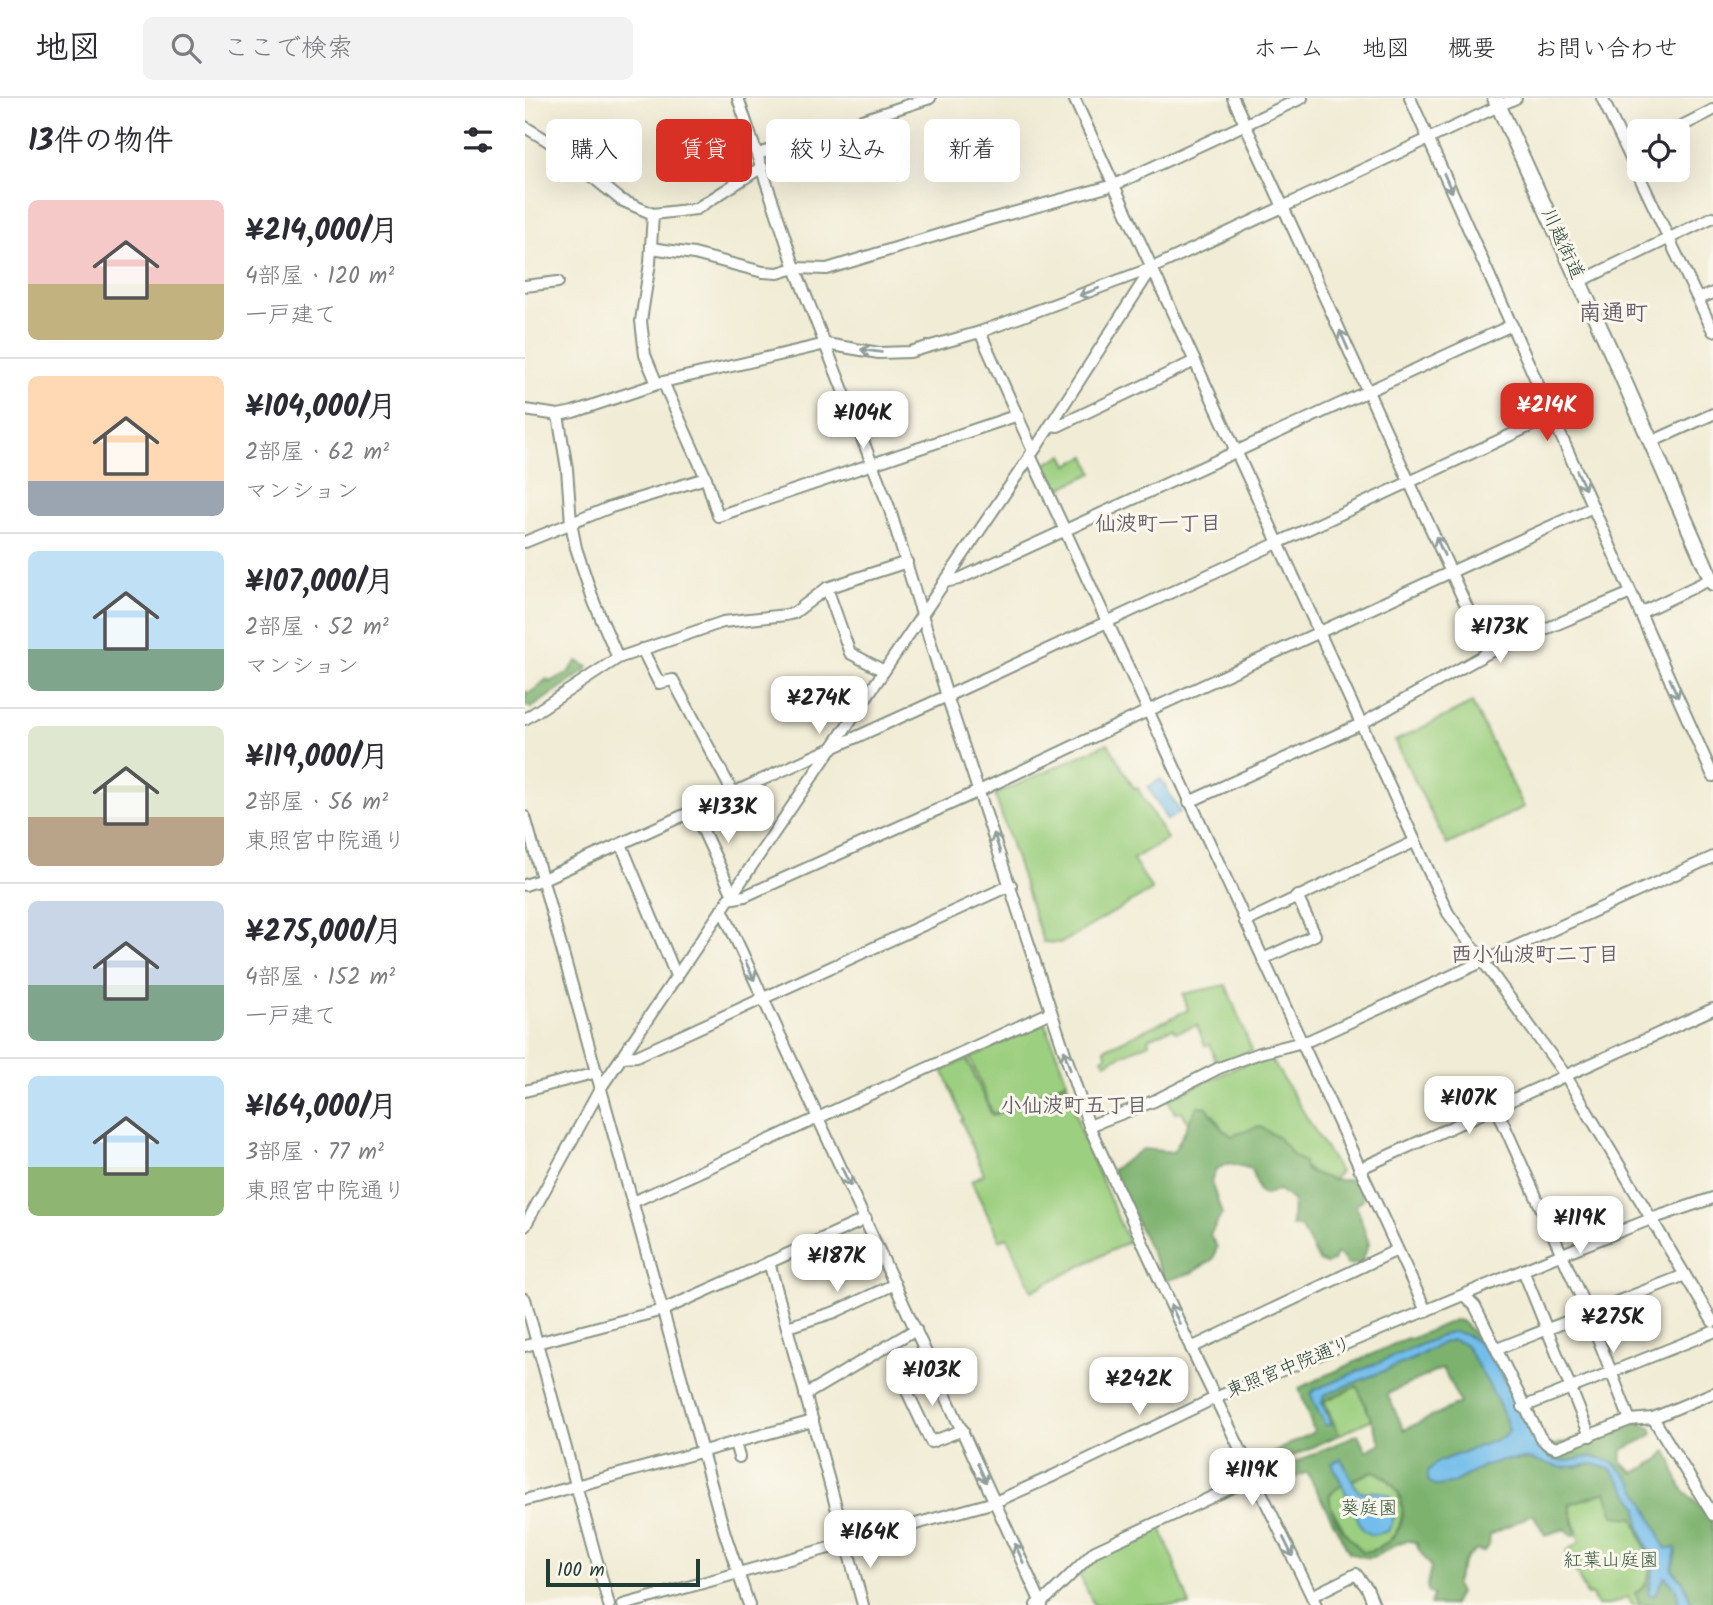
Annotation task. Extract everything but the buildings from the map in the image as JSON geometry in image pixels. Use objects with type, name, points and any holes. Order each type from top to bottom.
[{"type":"main road","name":"川越街道","points":[[1497,102],[1651,442],[1708,557],[1712,581]]},
{"type":"street","points":[[738,98],[795,268],[873,464],[907,562],[947,696],[1089,1126],[1191,1349],[1314,1601],[1356,1574],[1367,1588],[1374,1605]]},
{"type":"street","points":[[758,153],[906,102],[930,98]]},
{"type":"street","points":[[1074,98],[1448,913],[1566,1076],[1713,1322]]},
{"type":"street","points":[[1233,98],[1488,653]]},
{"type":"street","points":[[651,248],[702,256],[763,272],[778,273],[795,268],[827,269],[1114,185],[1302,98]]},
{"type":"street","points":[[1411,98],[1713,776]]},
{"type":"street","points":[[525,410],[558,415],[573,412],[660,383],[826,344],[879,353],[910,352],[980,332],[1152,268],[1429,140],[1497,102],[1516,98]]},
{"type":"street","points":[[1602,98],[1627,151]]},
{"type":"street","points":[[1690,122],[1713,110]]},
{"type":"street","points":[[525,127],[548,141],[621,200],[653,214],[697,209],[762,167]]},
{"type":"street","points":[[1642,182],[1713,331]]},
{"type":"street","points":[[653,214],[641,321],[645,355],[706,478],[718,516],[1018,415]]},
{"type":"street","points":[[1579,282],[1713,217]]},
{"type":"street","points":[[525,1226],[600,1089],[1051,425],[1152,268]]},
{"type":"street","points":[[525,286],[558,282]]},
{"type":"street","points":[[1698,299],[1713,293]]},
{"type":"street","points":[[944,582],[958,579],[1066,531],[1512,325]]},
{"type":"street","points":[[980,332],[1066,531],[1189,802],[1426,1311]]},
{"type":"street","points":[[1051,425],[1058,426],[1195,361]]},
{"type":"street","points":[[1651,442],[1713,414]]},
{"type":"street","points":[[558,415],[567,470],[571,523],[594,602],[618,657]]},
{"type":"street","points":[[525,885],[947,696],[1552,416]]},
{"type":"street","points":[[525,542],[611,507],[706,478]]},
{"type":"street","points":[[727,900],[745,896],[979,791],[1148,710],[1593,507]]},
{"type":"street","points":[[525,719],[618,657],[723,622],[794,613],[827,588],[907,562]]},
{"type":"street","points":[[1640,613],[1712,581]]},
{"type":"street","points":[[827,588],[851,653],[884,671]]},
{"type":"street","points":[[1189,802],[1361,723],[1488,653],[1631,593]]},
{"type":"street","points":[[642,649],[659,683],[673,680],[733,793]]},
{"type":"street","points":[[695,811],[764,999],[963,1430],[1039,1604],[1095,1551],[1255,1477]]},
{"type":"street","points":[[525,817],[725,1534],[749,1605]]},
{"type":"street","points":[[1245,922],[1414,842]]},
{"type":"street","points":[[621,844],[677,978]]},
{"type":"street","points":[[1089,1126],[1154,1101],[1219,1068],[1260,1053],[1301,1043],[1713,857]]},
{"type":"street","points":[[622,1057],[637,1056],[1011,885]]},
{"type":"street","points":[[1263,959],[1315,935],[1297,896]]},
{"type":"street","points":[[1359,1169],[1713,1009]]},
{"type":"street","points":[[633,1202],[1051,1012]]},
{"type":"street","points":[[525,1091],[597,1072]]},
{"type":"street","points":[[1496,1107],[1588,1313],[1630,1420]]},
{"type":"street","name":"東照宮中院通り","points":[[622,1605],[995,1502],[1215,1398],[1562,1254],[1713,1198]]},
{"type":"street","points":[[531,1344],[663,1310],[866,1219]]},
{"type":"street","points":[[1191,1349],[1397,1250]]},
{"type":"street","points":[[769,1262],[863,1605]]},
{"type":"street","points":[[1523,1270],[1590,1436]]},
{"type":"street","points":[[1497,1349],[1685,1275]]},
{"type":"street","points":[[787,1327],[835,1312],[895,1284]]},
{"type":"street","points":[[1464,1295],[1475,1306],[1540,1437],[1556,1448],[1630,1420],[1653,1418],[1713,1393]]},
{"type":"street","points":[[525,1299],[531,1344],[609,1605]]},
{"type":"street","points":[[805,1395],[916,1329]]},
{"type":"street","points":[[1523,1406],[1713,1332]]},
{"type":"street","points":[[936,1371],[905,1387],[931,1442],[963,1430]]},
{"type":"street","points":[[1653,1418],[1713,1515]]},
{"type":"street","points":[[525,1500],[813,1421]]},
{"type":"street","points":[[735,1443],[739,1457]]},
{"type":"green space","points":[[1063,455],[1068,465],[1086,456],[1093,473],[1053,492],[1041,466]]},
{"type":"green space","points":[[577,661],[588,667],[585,671],[531,708],[525,705],[525,691],[531,692],[547,679],[549,682],[567,674]]},
{"type":"green space","points":[[1472,703],[1524,807],[1447,845],[1395,741]]},
{"type":"green space","points":[[1108,743],[1167,839],[1133,859],[1152,890],[1061,943],[1043,942],[995,795]]},
{"type":"green space","points":[[1226,985],[1252,1051],[1217,1066],[1210,1044],[1205,1046],[1197,1025],[1176,1032],[1173,1028],[1148,1038],[1149,1043],[1105,1063],[1102,1058],[1107,1055],[1104,1049],[1188,1010],[1183,994]]},
{"type":"green space","points":[[1045,1023],[1067,1081],[993,1114],[970,1058]]},
{"type":"green space","points":[[1270,1057],[1340,1172],[1325,1186],[1301,1163],[1229,1140],[1213,1114],[1189,1125],[1182,1111],[1175,1113],[1168,1099],[1247,1063]]},
{"type":"green space","points":[[967,1059],[992,1116],[1067,1083],[1081,1132],[1128,1242],[1032,1291],[1007,1237],[1000,1240],[971,1181],[984,1174],[943,1069]]},
{"type":"green space","points":[[1198,1106],[1207,1107],[1221,1128],[1232,1136],[1259,1126],[1279,1138],[1294,1156],[1304,1162],[1305,1170],[1332,1180],[1354,1180],[1361,1187],[1363,1199],[1356,1205],[1369,1244],[1361,1263],[1348,1265],[1336,1254],[1333,1261],[1326,1264],[1319,1261],[1301,1227],[1292,1226],[1293,1200],[1279,1190],[1264,1195],[1259,1191],[1252,1169],[1230,1163],[1216,1169],[1211,1181],[1222,1214],[1210,1235],[1217,1247],[1213,1259],[1191,1273],[1165,1281],[1112,1170],[1143,1149],[1173,1152]]},
{"type":"green space","points":[[1454,1320],[1461,1321],[1480,1339],[1486,1337],[1545,1448],[1636,1422],[1651,1427],[1653,1434],[1622,1451],[1621,1462],[1634,1473],[1660,1459],[1666,1450],[1680,1485],[1710,1517],[1713,1605],[1692,1605],[1683,1581],[1672,1570],[1676,1552],[1665,1548],[1649,1512],[1619,1467],[1601,1458],[1590,1457],[1563,1463],[1547,1455],[1533,1439],[1490,1355],[1450,1332],[1314,1390],[1326,1425],[1331,1423],[1322,1403],[1324,1395],[1411,1360],[1442,1343],[1452,1340],[1465,1344],[1497,1399],[1509,1432],[1504,1437],[1437,1462],[1451,1484],[1484,1466],[1502,1460],[1528,1459],[1576,1467],[1594,1464],[1612,1470],[1638,1507],[1640,1524],[1654,1566],[1648,1590],[1654,1596],[1665,1576],[1676,1589],[1679,1605],[1641,1605],[1635,1593],[1648,1578],[1645,1547],[1634,1518],[1614,1516],[1606,1492],[1569,1504],[1576,1534],[1572,1536],[1565,1529],[1545,1535],[1533,1514],[1490,1535],[1489,1546],[1483,1552],[1477,1550],[1472,1553],[1463,1565],[1455,1585],[1459,1593],[1453,1605],[1430,1605],[1433,1595],[1428,1592],[1427,1585],[1431,1567],[1417,1543],[1400,1542],[1379,1555],[1361,1557],[1349,1552],[1307,1472],[1266,1491],[1260,1479],[1279,1470],[1281,1473],[1286,1470],[1285,1467],[1358,1434],[1366,1451],[1381,1443],[1357,1386],[1324,1401],[1339,1435],[1282,1461],[1280,1458],[1275,1460],[1276,1464],[1257,1472],[1252,1463],[1314,1432],[1299,1388],[1407,1338],[1411,1339]],"holes":[[[1443,1368],[1460,1403],[1404,1430],[1387,1394]],[[1332,1463],[1344,1463],[1351,1481],[1374,1471],[1388,1480],[1397,1491],[1402,1504],[1402,1517],[1391,1540],[1379,1548],[1363,1552],[1335,1518],[1330,1494],[1342,1485]]]},
{"type":"green space","points":[[1357,1386],[1372,1419],[1339,1435],[1324,1401]]},
{"type":"green space","name":"葵庭園","points":[[1332,1463],[1378,1472],[1389,1479],[1397,1490],[1402,1513],[1400,1524],[1394,1535],[1376,1549],[1363,1552],[1348,1537],[1329,1503]]},
{"type":"green space","name":"紅葉山庭園","points":[[1607,1492],[1634,1518],[1649,1560],[1649,1577],[1638,1601],[1641,1605],[1632,1605],[1628,1597],[1610,1605],[1597,1605],[1591,1594],[1587,1595],[1566,1551],[1580,1542],[1569,1504]]},
{"type":"green space","points":[[1160,1524],[1190,1605],[1094,1605],[1079,1574],[1098,1556]]},
{"type":"water","points":[[1161,779],[1180,812],[1167,820],[1148,787]]},
{"type":"water","points":[[1450,1332],[1468,1336],[1482,1347],[1495,1364],[1537,1444],[1550,1457],[1560,1461],[1585,1457],[1605,1460],[1618,1467],[1628,1478],[1646,1506],[1665,1548],[1676,1548],[1672,1570],[1683,1581],[1692,1605],[1679,1605],[1676,1589],[1665,1577],[1654,1596],[1648,1594],[1654,1566],[1639,1524],[1638,1507],[1612,1470],[1594,1464],[1563,1468],[1528,1459],[1502,1460],[1484,1466],[1451,1484],[1436,1486],[1428,1481],[1428,1471],[1437,1462],[1504,1437],[1509,1432],[1496,1400],[1465,1344],[1452,1340],[1442,1343],[1411,1360],[1324,1395],[1322,1403],[1331,1425],[1325,1425],[1311,1394],[1314,1390]]},
{"type":"water","points":[[1341,1459],[1358,1491],[1381,1492],[1391,1498],[1394,1514],[1388,1531],[1372,1535],[1363,1530],[1332,1463]]},
{"type":"district","name":"南通町","points":[[1613,314]]},
{"type":"district","name":"仙波町一丁目","points":[[1158,524]]},
{"type":"district","name":"西小仙波町二丁目","points":[[1535,955]]},
{"type":"district","name":"小仙波町五丁目","points":[[1074,1106]]}]
